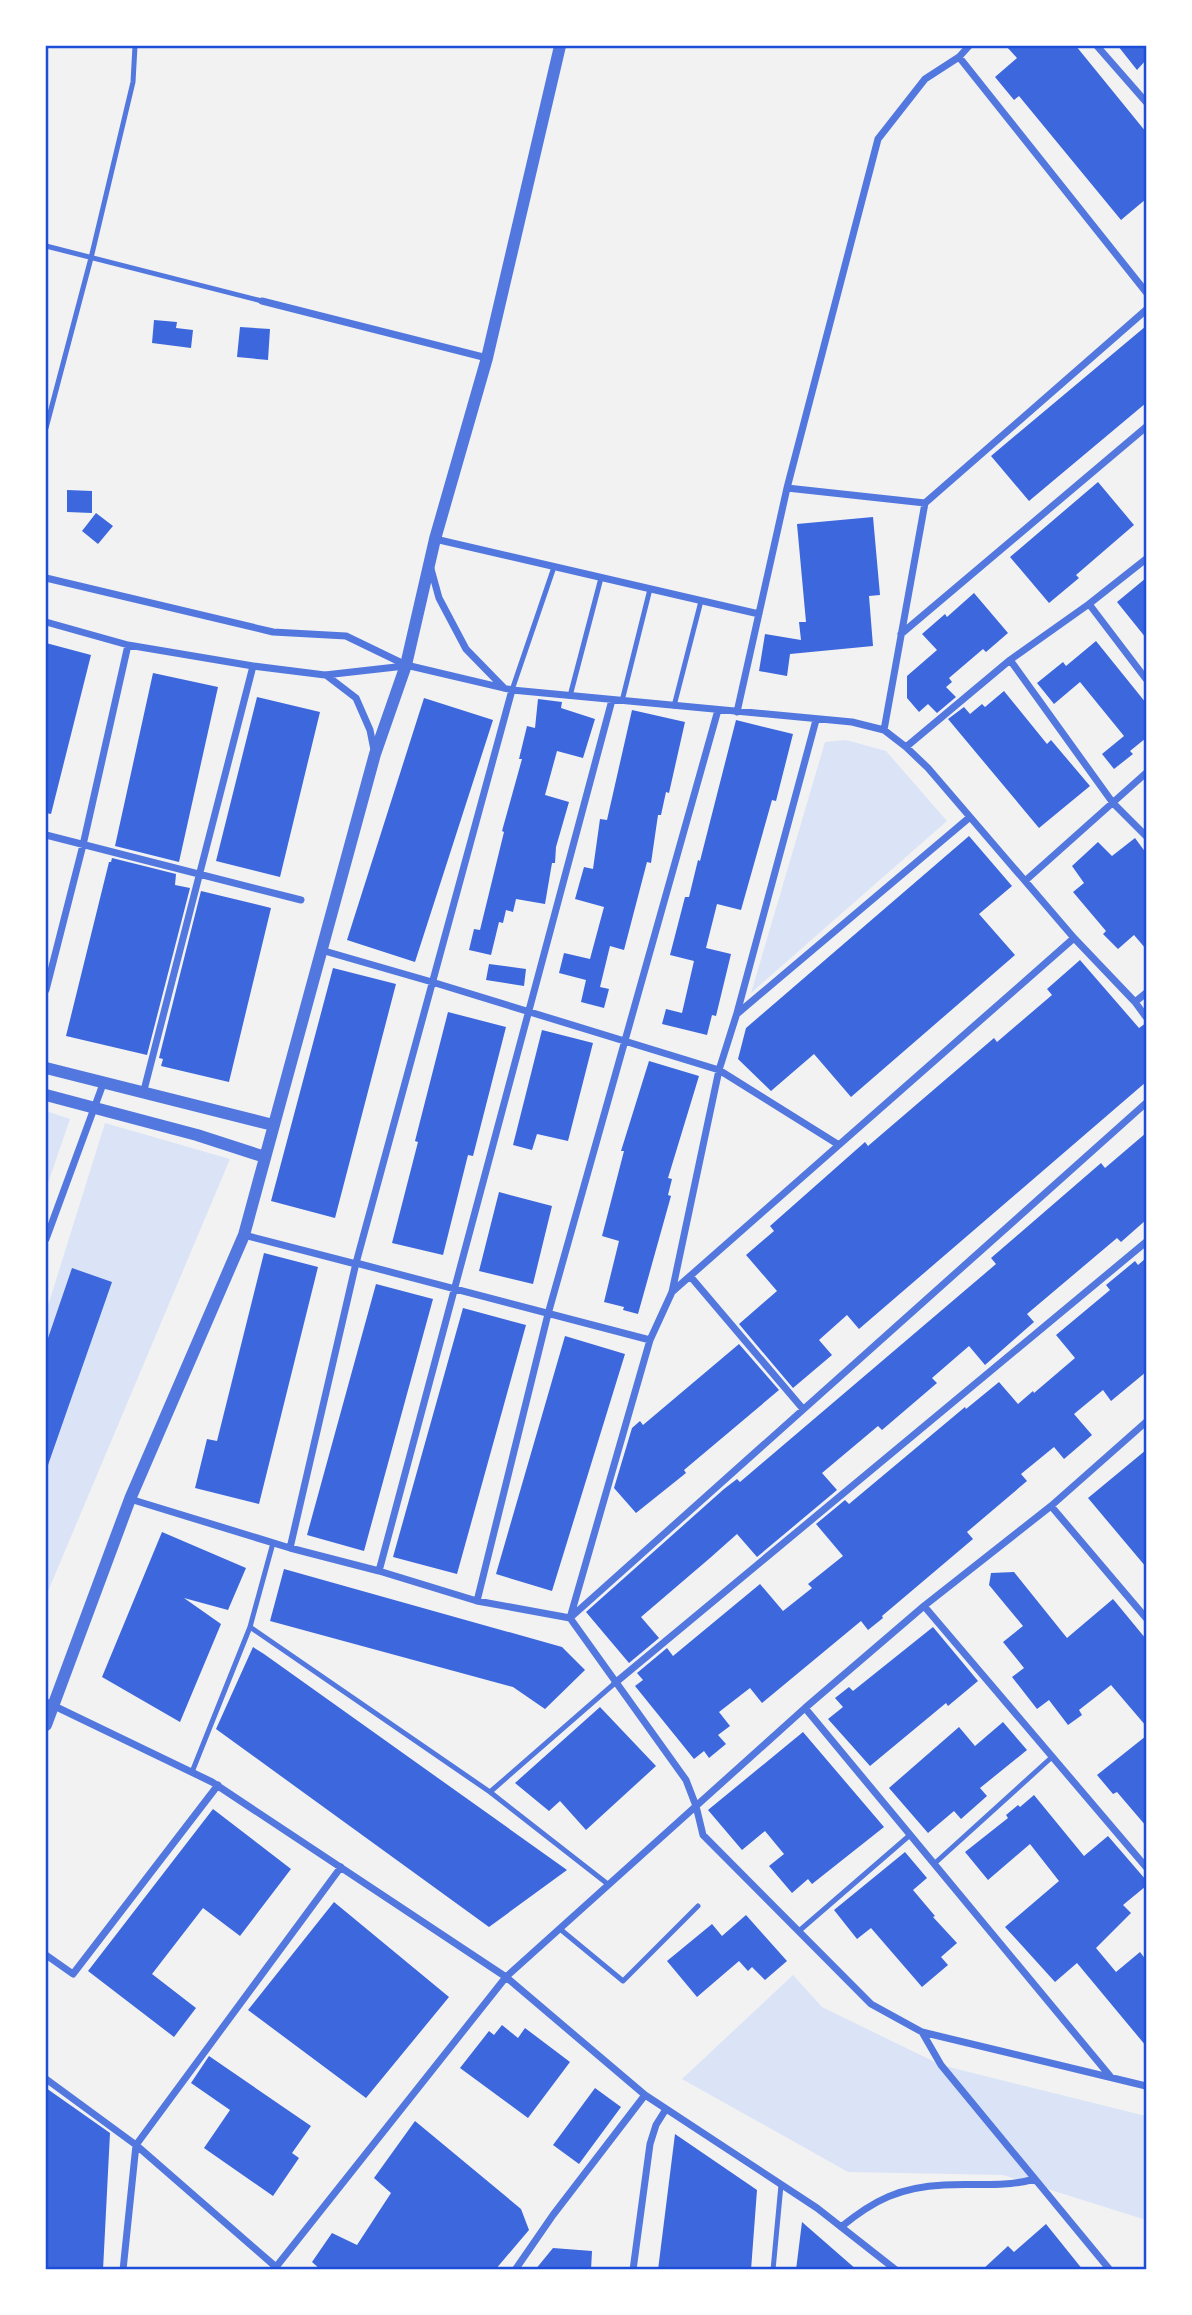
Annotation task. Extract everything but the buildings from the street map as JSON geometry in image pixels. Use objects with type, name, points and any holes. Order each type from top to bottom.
[{"type":"street","points":[[46,1724],[49,1704],[130,1499],[244,1234],[375,754],[406,665],[435,540],[487,358],[560,46]]},
{"type":"street","points":[[737,712],[787,488],[878,139],[925,79],[959,57],[969,46]]},
{"type":"street","points":[[1097,46],[1145,95]]},
{"type":"street","points":[[959,57],[1146,292]]},
{"type":"street","points":[[262,301],[487,358]]},
{"type":"street","points":[[884,730],[925,503],[1146,310]]},
{"type":"street","points":[[901,634],[1146,427]]},
{"type":"street","points":[[787,488],[925,503]]},
{"type":"street","points":[[435,540],[759,614]]},
{"type":"street","points":[[906,747],[1010,660],[1089,604],[1146,559]]},
{"type":"street","points":[[429,565],[439,598],[466,649],[508,689]]},
{"type":"street","points":[[46,578],[273,632],[346,636],[406,665],[508,689],[852,722],[884,730],[906,747],[970,817],[1146,1017]]},
{"type":"street","points":[[1089,604],[1146,679]]},
{"type":"street","points":[[46,622],[128,645],[325,675],[406,665]]},
{"type":"street","points":[[46,990],[83,845],[128,645]]},
{"type":"street","points":[[1010,660],[1113,803],[1146,836]]},
{"type":"street","points":[[143,1094],[253,666]]},
{"type":"street","points":[[325,675],[356,698],[370,730],[375,754]]},
{"type":"street","points":[[290,1548],[356,1263],[508,689]]},
{"type":"street","points":[[379,1571],[612,700]]},
{"type":"street","points":[[477,1601],[548,1314],[718,710]]},
{"type":"street","points":[[570,1618],[650,1340],[672,1292],[719,1070],[737,1013],[816,720]]},
{"type":"street","points":[[1025,881],[1146,773]]},
{"type":"street","points":[[737,1013],[970,817]]},
{"type":"street","points":[[46,835],[301,900]]},
{"type":"street","points":[[672,1292],[1074,938]]},
{"type":"street","points":[[321,950],[719,1070],[839,1144]]},
{"type":"street","points":[[1135,1002],[1146,992]]},
{"type":"street","points":[[46,1068],[273,1125]]},
{"type":"street","points":[[46,1239],[103,1084]]},
{"type":"street","points":[[46,1095],[197,1135],[265,1157]]},
{"type":"street","points":[[570,1618],[1146,1103]]},
{"type":"street","points":[[244,1234],[650,1340]]},
{"type":"street","points":[[615,1683],[1146,1242]]},
{"type":"street","points":[[690,1276],[803,1409]]},
{"type":"street","points":[[46,2079],[136,2145],[278,2268],[506,1977],[806,1708],[924,1606],[1051,1506],[1146,1422]]},
{"type":"street","points":[[130,1499],[477,1601],[570,1618],[685,1780],[703,1835],[871,2004],[922,2032],[1146,2086]]},
{"type":"street","points":[[1051,1506],[1146,1618]]},
{"type":"street","points":[[924,1606],[1146,1867]]},
{"type":"street","points":[[49,1704],[218,1785],[506,1977],[645,2095],[781,2185],[896,2270]]},
{"type":"street","points":[[806,1708],[1110,2076]]},
{"type":"street","points":[[46,1955],[73,1973],[218,1785]]},
{"type":"street","points":[[123,2270],[136,2145],[341,1867]]},
{"type":"street","points":[[922,2032],[941,2065],[1110,2270]]},
{"type":"street","points":[[515,2270],[645,2095]]},
{"type":"street","points":[[633,2270],[650,2144],[666,2109]]},
{"type":"street","points":[[841,2227],[875,2201],[906,2190],[945,2185],[1002,2185],[1035,2179]]},
{"type":"lane","points":[[46,428],[91,258],[133,82],[135,46]]},
{"type":"lane","points":[[46,246],[262,301]]},
{"type":"lane","points":[[508,689],[554,567]]},
{"type":"lane","points":[[570,696],[601,578]]},
{"type":"lane","points":[[622,701],[650,589]]},
{"type":"lane","points":[[674,706],[701,601]]},
{"type":"lane","points":[[192,1772],[250,1626],[273,1543]]},
{"type":"lane","points":[[250,1626],[489,1792],[609,1885]]},
{"type":"lane","points":[[489,1792],[615,1683]]},
{"type":"lane","points":[[934,1864],[1052,1757]]},
{"type":"lane","points":[[799,1931],[910,1835]]},
{"type":"lane","points":[[560,1929],[623,1981],[698,1906]]},
{"type":"lane","points":[[773,2270],[781,2185]]},
{"type":"shaded area","points":[[846,740],[886,751],[947,821],[751,993],[825,742]]},
{"type":"shaded area","points":[[46,1111],[70,1119],[46,1189]]},
{"type":"shaded area","points":[[105,1123],[230,1159],[46,1596],[46,1312]]},
{"type":"shaded area","points":[[793,1975],[822,2007],[941,2065],[1146,2116],[1146,2220],[1003,2175],[848,2172],[682,2079]]}]
